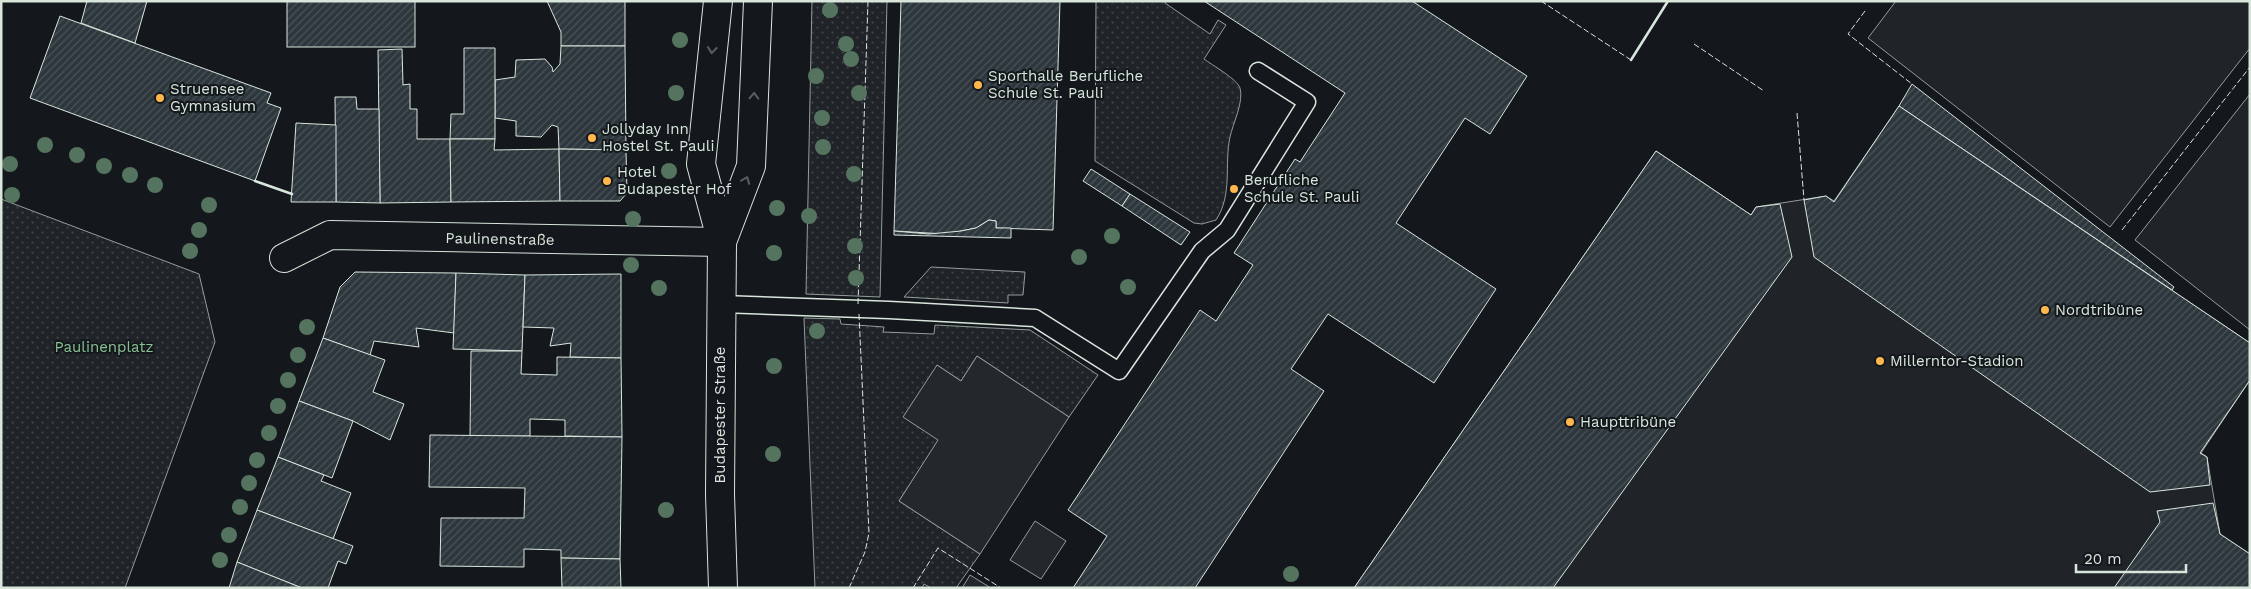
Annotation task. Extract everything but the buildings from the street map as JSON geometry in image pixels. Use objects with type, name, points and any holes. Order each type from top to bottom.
[{"type":"main road","name":"Budapester Straße","points":[[718,1],[701,164],[722,242],[720,494],[723,588]]},
{"type":"main road","name":"Budapester Straße","points":[[722,242],[751,166],[758,1]]},
{"type":"main road","name":"Paulinenstraße","points":[[284,258],[330,235],[722,242]]},
{"type":"lane","points":[[721,304],[1035,318],[1119,371],[1202,251],[1228,230],[1307,102],[1258,71]]},
{"type":"green space","points":[[812,1],[887,1],[880,297],[806,294]]},
{"type":"green space","points":[[1096,1],[1166,1],[1165,3],[1210,34],[1218,20],[1226,25],[1204,59],[1238,84],[1241,94],[1228,148],[1225,200],[1216,220],[1202,224],[1194,223],[1095,161]]},
{"type":"green space","points":[[1896,1],[2250,1],[2250,48],[2110,227],[1868,38]]},
{"type":"green space","points":[[2250,94],[2250,330],[2135,240]]},
{"type":"green space","name":"Millerntor-Stadion","points":[[1899,106],[2250,343],[2250,380],[2201,453],[2207,457],[2220,534],[2250,554],[2250,588],[1354,588],[1656,151],[1751,215],[1756,207],[1826,196],[1834,201]]},
{"type":"green space","name":"Paulinenplatz","points":[[1,199],[199,274],[215,342],[125,588],[1,588]]},
{"type":"green space","points":[[931,267],[1025,272],[1023,295],[1008,295],[1008,303],[904,297]]},
{"type":"green space","points":[[804,318],[840,319],[841,324],[884,327],[883,332],[934,334],[935,325],[1030,330],[1098,375],[1069,417],[977,356],[961,381],[937,365],[939,440],[899,501],[980,554],[956,588],[931,588],[924,584],[922,588],[815,588]]},
{"type":"shaded area","points":[[977,356],[1069,417],[980,554],[899,501],[938,440],[903,417],[937,365],[961,381]]},
{"type":"shaded area","points":[[1035,521],[1066,541],[1041,579],[1010,560]]},
{"type":"shaded area","points":[[970,575],[991,588],[962,588]]},
{"type":"fence","points":[[858,304],[868,1]]},
{"type":"fence","points":[[1541,1],[1631,60]]},
{"type":"fence","points":[[1865,11],[1848,34],[1912,84]]},
{"type":"fence","points":[[1694,44],[1764,91]]},
{"type":"fence","points":[[2122,230],[2250,67]]},
{"type":"fence","points":[[1797,113],[1804,200]]},
{"type":"fence","points":[[849,588],[865,552],[869,533],[859,314]]},
{"type":"fence","points":[[913,588],[938,548],[1001,588]]},
{"type":"wall","points":[[1631,60],[1668,1]]},
{"type":"wall","points":[[255,181],[292,194]]},
{"type":"place","name":"Sporthalle Berufliche Schule St. Pauli","points":[[978,85]]},
{"type":"place","name":"Struensee Gymnasium","points":[[160,98]]},
{"type":"place","name":"Jollyday Inn Hostel St. Pauli","points":[[592,138]]},
{"type":"place","name":"Hotel Budapester Hof","points":[[607,181]]},
{"type":"place","name":"Berufliche Schule St. Pauli","points":[[1234,189]]},
{"type":"place","name":"Nordtribüne","points":[[2045,310]]},
{"type":"place","name":"Millerntor-Stadion","points":[[1880,361]]},
{"type":"place","name":"Haupttribüne","points":[[1570,422]]}]
